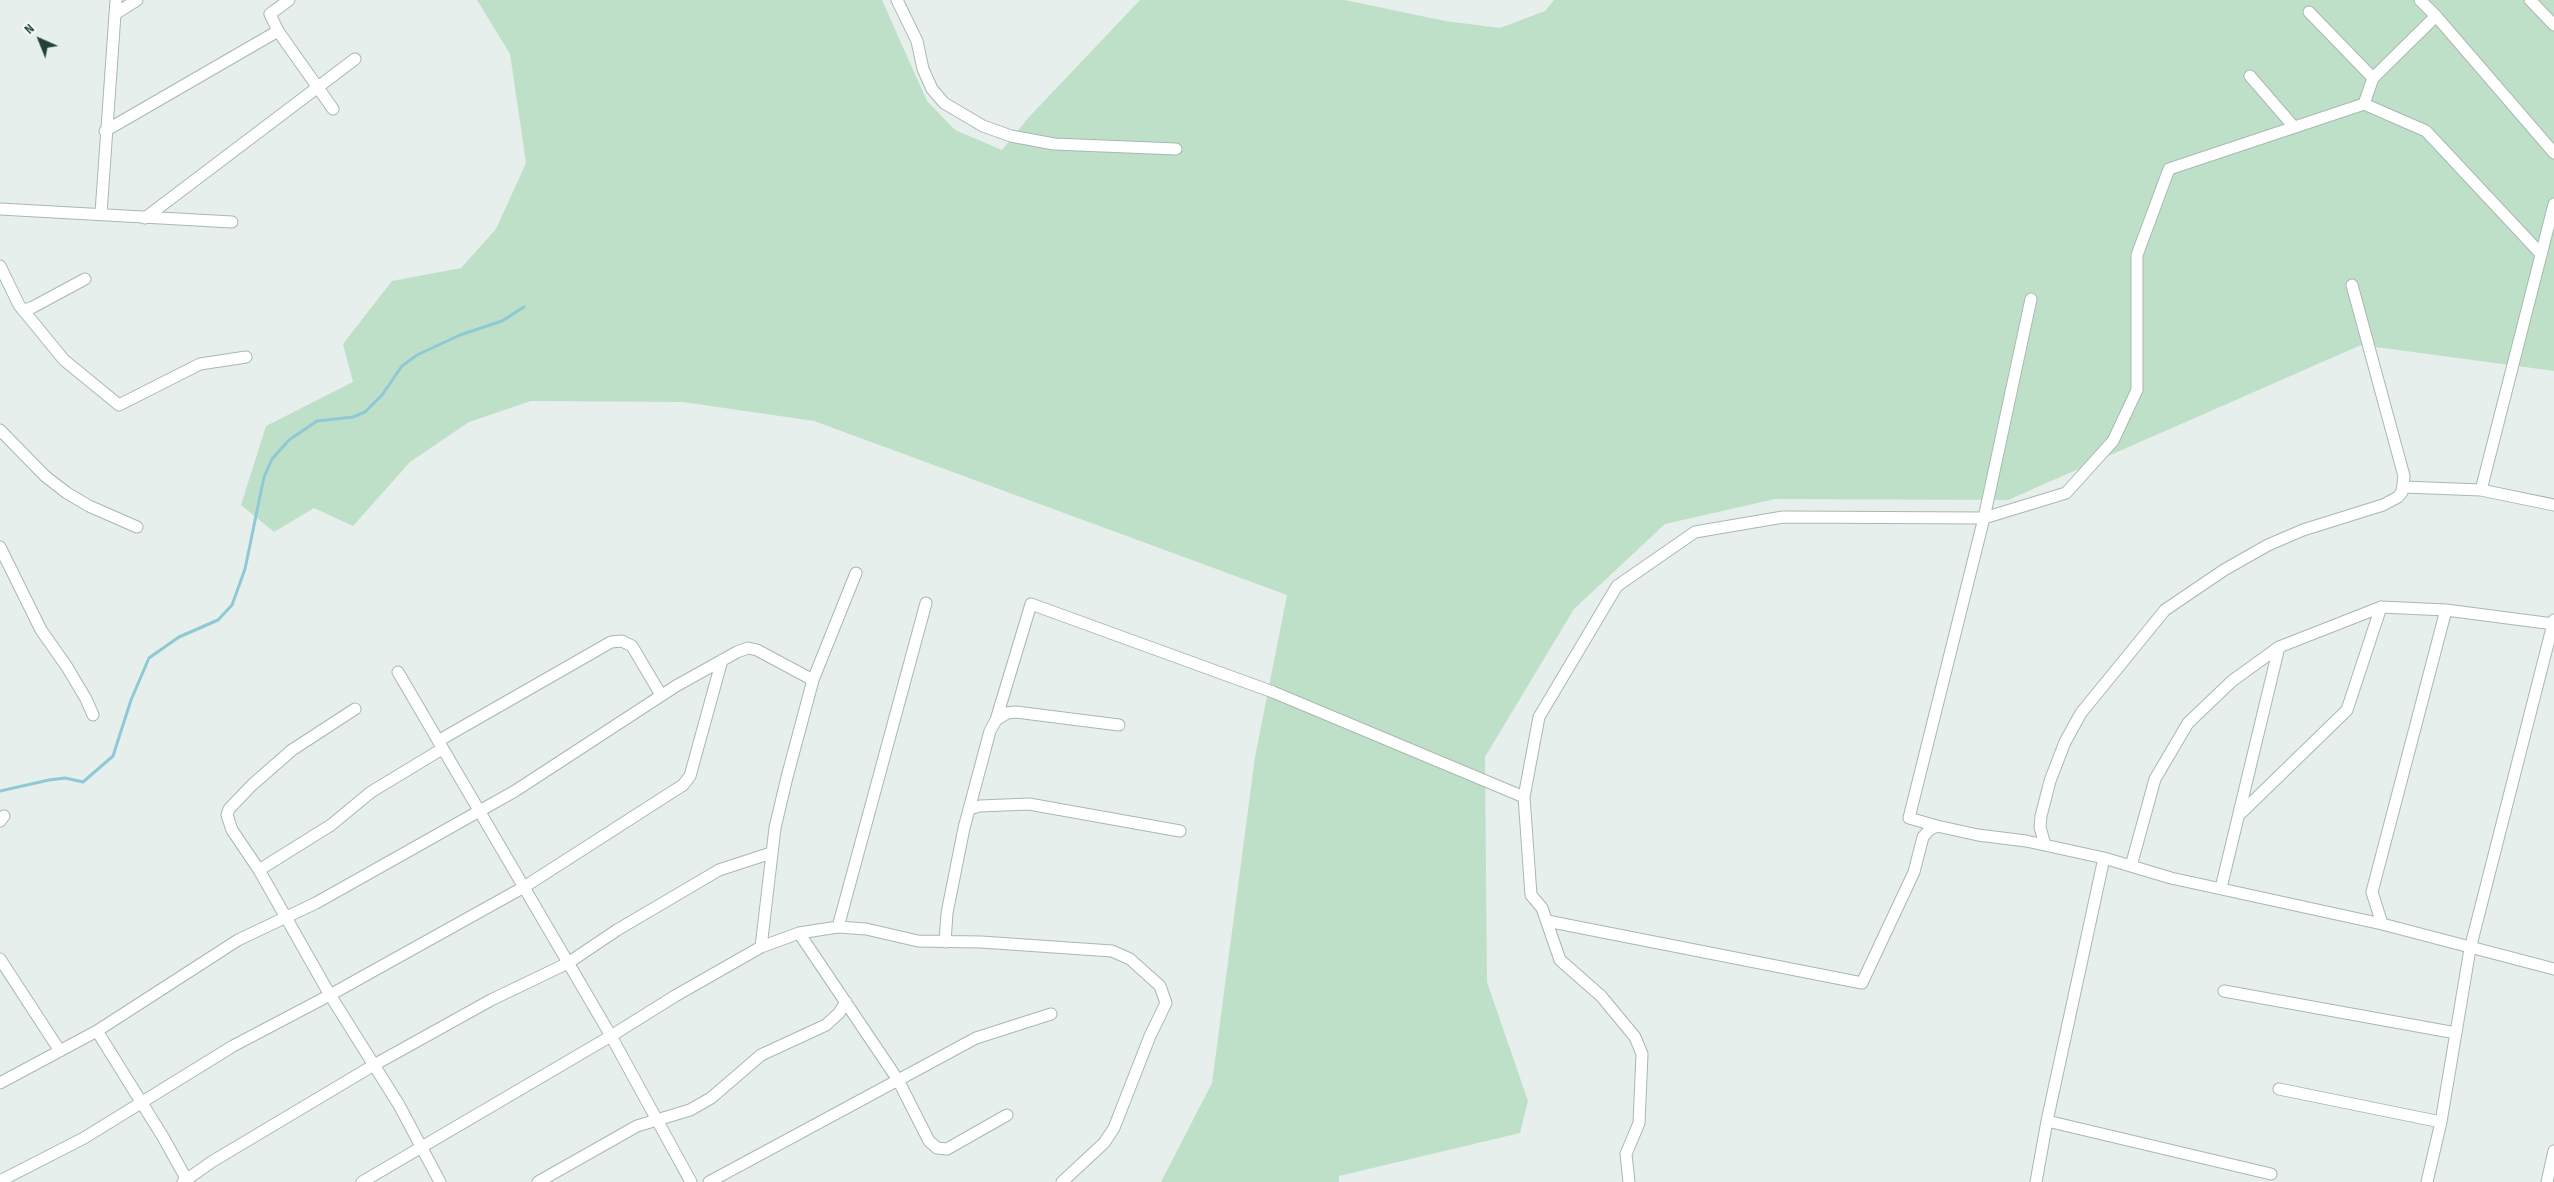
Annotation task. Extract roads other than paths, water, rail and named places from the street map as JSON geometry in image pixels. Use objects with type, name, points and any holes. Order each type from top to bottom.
[{"type":"street","points":[[101,213],[105,131],[116,0]]},
{"type":"street","points":[[115,14],[137,0]]},
{"type":"street","points":[[289,0],[270,14],[278,31],[333,109]]},
{"type":"street","points":[[897,0],[917,41],[923,69],[932,88],[944,103],[983,126],[1011,136],[1054,144],[1176,149]]},
{"type":"street","points":[[2420,0],[2554,152]]},
{"type":"street","points":[[2530,0],[2554,26]]},
{"type":"street","points":[[2309,12],[2373,78]]},
{"type":"street","points":[[2364,104],[2373,78],[2436,16]]},
{"type":"street","points":[[105,131],[278,31]]},
{"type":"street","points":[[145,218],[355,59]]},
{"type":"street","points":[[2250,76],[2294,128]]},
{"type":"street","points":[[1629,1182],[1626,1154],[1639,1124],[1642,1054],[1636,1037],[1601,996],[1560,960],[1542,908],[1532,895],[1524,797],[1539,717],[1616,586],[1695,532],[1783,517],[1984,518],[2066,493],[2112,442],[2137,390],[2137,254],[2170,169],[2364,104],[2426,131],[2541,254]]},
{"type":"street","points":[[2481,490],[2554,204]]},
{"type":"street","points":[[0,209],[101,213],[145,218],[232,222]]},
{"type":"street","points":[[0,266],[22,309],[64,360],[119,404],[200,364],[246,357]]},
{"type":"street","points":[[22,309],[34,308],[85,279]]},
{"type":"street","points":[[2045,845],[2040,827],[2043,805],[2065,742],[2081,713],[2165,610],[2224,570],[2268,545],[2303,530],[2383,505],[2398,497],[2404,487],[2404,476],[2352,286]]},
{"type":"street","points":[[2031,299],[1984,518],[1909,818],[1978,835],[2045,845],[2104,858],[2171,878],[2382,924],[2470,949],[2554,969]]},
{"type":"street","points":[[0,430],[45,476],[68,493],[89,506],[137,527]]},
{"type":"street","points":[[2404,487],[2481,490],[2554,506]]},
{"type":"street","points":[[0,547],[41,630],[67,667],[93,715]]},
{"type":"street","points":[[761,947],[771,853],[787,777],[813,680],[856,573]]},
{"type":"street","points":[[838,927],[926,603]]},
{"type":"street","points":[[945,942],[947,913],[969,809],[990,731],[996,720],[1031,604],[1273,692],[1524,797]]},
{"type":"street","points":[[2239,816],[2348,710],[2380,607]]},
{"type":"street","points":[[2130,866],[2155,779],[2188,723],[2232,681],[2279,647],[2380,607],[2446,610],[2554,623],[2470,949],[2441,1122],[2427,1182]]},
{"type":"street","points":[[2382,924],[2372,892],[2446,610]]},
{"type":"street","points":[[259,870],[331,825],[371,792],[440,745],[611,642],[622,641],[632,646],[661,695]]},
{"type":"street","points":[[2221,888],[2279,647]]},
{"type":"street","points":[[0,1083],[97,1031],[238,940],[286,919],[479,811],[568,757],[661,695],[722,660],[748,648],[757,650],[813,680]]},
{"type":"street","points":[[0,1181],[84,1138],[225,1050],[330,995],[480,909],[524,887],[683,785],[692,770],[722,660]]},
{"type":"street","points":[[398,672],[611,1036],[691,1182]]},
{"type":"street","points":[[355,709],[292,750],[229,809],[227,815],[232,830],[259,870],[330,995],[399,1105],[440,1182]]},
{"type":"street","points":[[996,720],[1007,713],[1016,712],[1119,724]]},
{"type":"street","points":[[969,809],[980,806],[1029,804],[1180,831]]},
{"type":"street","points":[[1547,921],[1862,983],[1914,872],[1923,838],[1929,830],[1937,826]]},
{"type":"street","points":[[97,1031],[141,1102],[186,1181],[213,1161],[374,1065],[491,1000],[568,963],[632,921],[720,870],[771,853]]},
{"type":"street","points":[[2036,1182],[2047,1121],[2104,858]]},
{"type":"street","points":[[362,1182],[420,1146],[761,947],[799,933],[838,927],[866,929],[918,941],[981,942],[1112,951],[1136,964],[1147,973],[1164,994],[1166,1003],[1150,1036],[1114,1128],[1104,1143],[1062,1182]]},
{"type":"street","points":[[799,933],[898,1080],[929,1141],[937,1148],[947,1149],[1008,1115]]},
{"type":"street","points":[[0,959],[60,1051]]},
{"type":"street","points":[[2224,991],[2456,1033]]},
{"type":"street","points":[[538,1182],[638,1126],[690,1110],[711,1098],[762,1055],[826,1025],[840,1013],[846,1002]]},
{"type":"street","points":[[709,1182],[976,1038],[1051,1014]]},
{"type":"street","points":[[2279,1089],[2441,1122]]},
{"type":"street","points":[[2047,1121],[2271,1174]]},
{"type":"street","points":[[2547,1182],[2554,1150]]},
{"type":"waterway","points":[[0,791],[65,778],[83,782],[113,756],[131,700],[149,658],[179,637],[218,620],[232,605],[245,569],[264,477],[272,459],[289,440],[317,421],[353,417],[365,412],[382,395],[402,366],[417,355],[460,335],[502,321],[524,307]]}]
